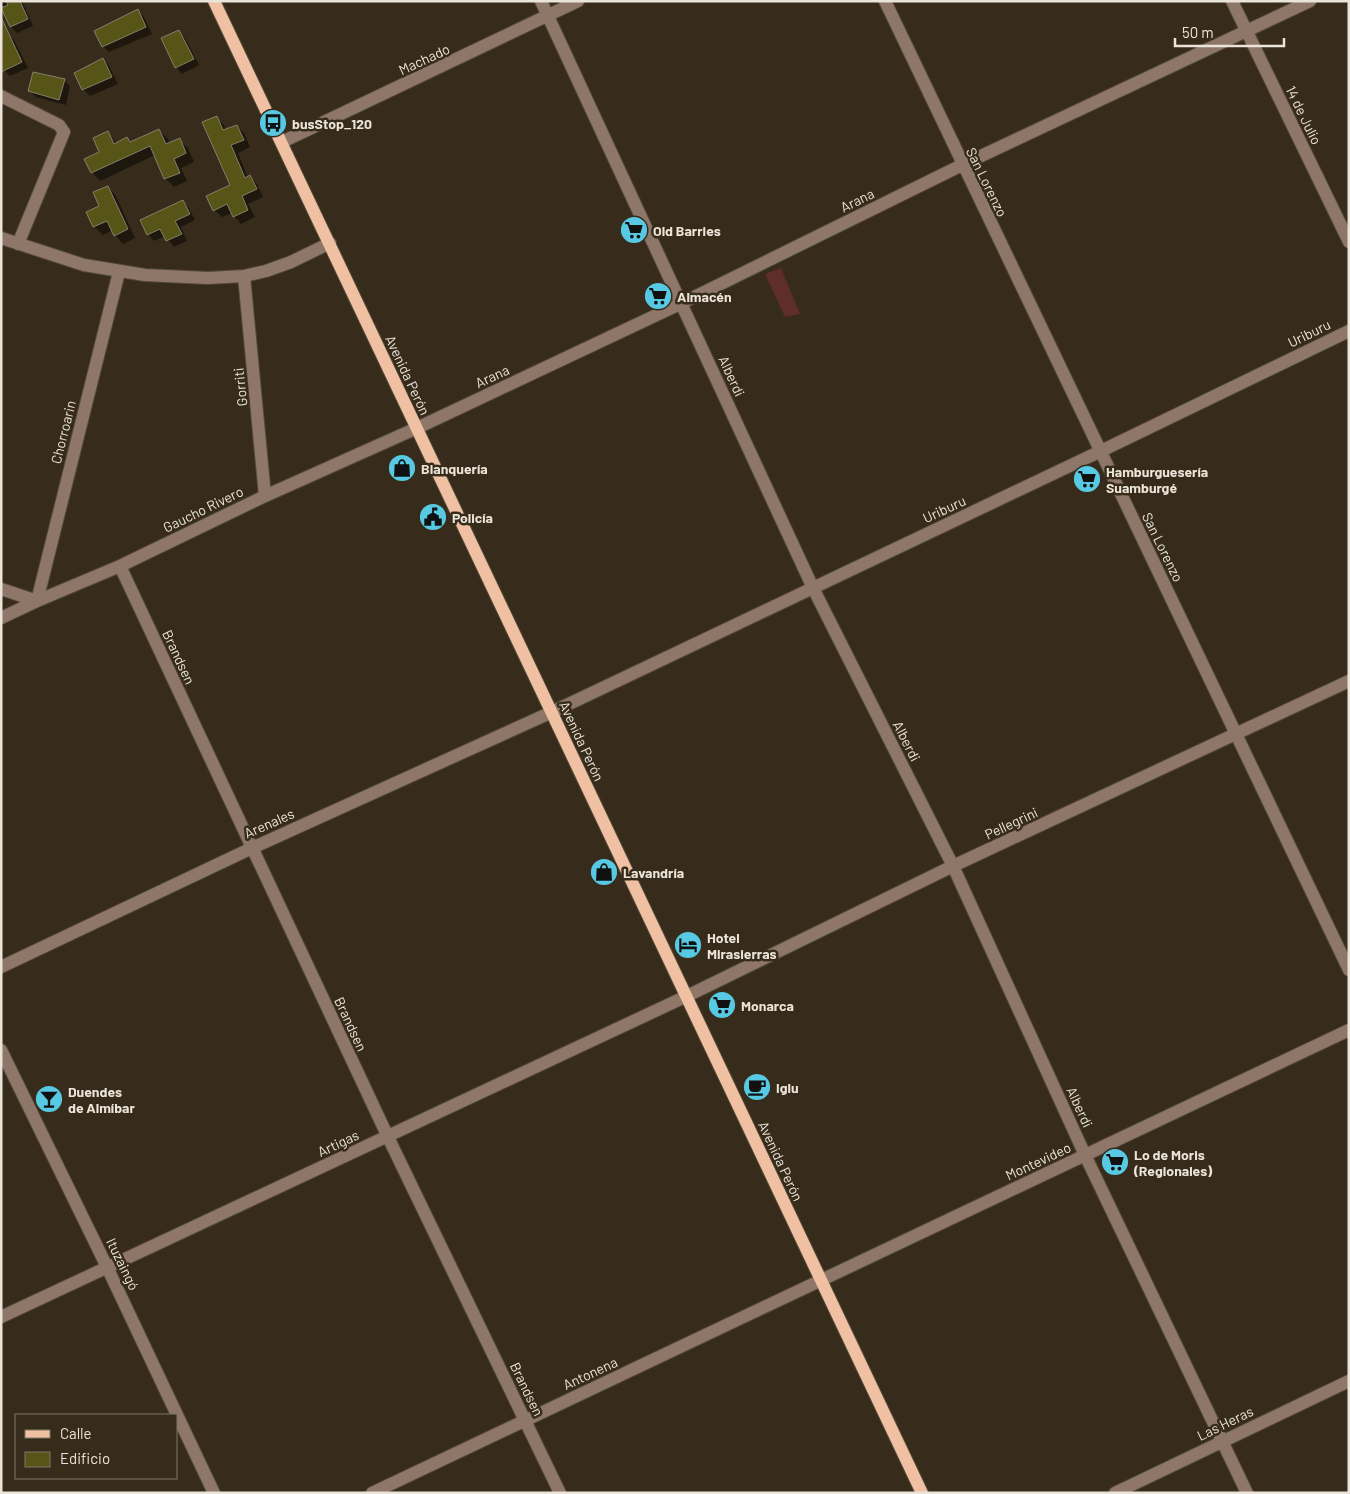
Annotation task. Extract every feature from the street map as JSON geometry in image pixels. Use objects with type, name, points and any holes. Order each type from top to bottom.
[{"type":"main road","name":"Avenida Perón","points":[[214,1],[922,1493]]},
{"type":"street","name":"Alberdi","points":[[541,1],[813,588],[953,866],[1085,1155],[1247,1493]]},
{"type":"street","name":"Machado","points":[[282,142],[578,1]]},
{"type":"street","name":"San Lorenzo","points":[[885,1],[1349,970]]},
{"type":"street","name":"14 de Julio","points":[[1232,1],[1349,242]]},
{"type":"street","name":"Arana","points":[[417,428],[682,302],[962,165],[1310,1]]},
{"type":"street","points":[[1,96],[59,125],[64,132],[18,244]]},
{"type":"street","points":[[1,238],[84,265],[119,272],[208,278],[244,276],[266,271],[291,262],[330,243]]},
{"type":"street","name":"Chorroarin","points":[[37,601],[119,272]]},
{"type":"street","name":"Gorriti","points":[[244,276],[265,496]]},
{"type":"street","name":"Uriburu","points":[[552,712],[1349,331]]},
{"type":"street","name":"Gaucho Rivero","points":[[1,618],[120,566],[265,496],[417,428]]},
{"type":"street","name":"Brandsen","points":[[120,566],[388,1137],[560,1493]]},
{"type":"street","points":[[1,589],[37,601]]},
{"type":"street","name":"Pellegrini","points":[[687,996],[953,866],[1349,681]]},
{"type":"street","name":"Arenales","points":[[1,967],[252,848],[552,712]]},
{"type":"street","name":"Artigas","points":[[1,1317],[687,996]]},
{"type":"street","name":"Montevideo","points":[[821,1280],[1349,1030]]},
{"type":"street","name":"Ituzaingó","points":[[1,1050],[177,1414]]},
{"type":"street","name":"Antonena","points":[[372,1493],[821,1280]]},
{"type":"street","name":"Las Heras","points":[[1115,1493],[1349,1381]]},
{"type":"street","name":"Ituzaingó","points":[[178,1417],[214,1493]]},
{"type":"shaded area","points":[[781,268],[800,314],[785,317],[765,274]]},
{"type":"building","points":[[6,1],[20,1],[28,19],[10,27],[1,8],[8,5]]},
{"type":"building","points":[[138,9],[146,27],[102,47],[94,31]]},
{"type":"building","points":[[1,17],[22,62],[1,72]]},
{"type":"building","points":[[179,30],[194,59],[175,68],[161,38]]},
{"type":"building","points":[[103,58],[112,77],[82,90],[74,73]]},
{"type":"building","points":[[33,72],[65,79],[59,100],[28,91]]},
{"type":"building","points":[[217,116],[223,130],[237,125],[244,140],[231,145],[245,178],[250,175],[257,189],[242,196],[248,210],[233,217],[227,204],[213,211],[206,196],[230,185],[202,122]]},
{"type":"building","points":[[159,129],[166,144],[180,138],[186,153],[174,159],[180,173],[164,179],[150,146],[91,173],[84,159],[99,152],[93,138],[108,131],[114,144],[127,137],[130,142]]},
{"type":"building","points":[[108,186],[128,229],[114,236],[107,221],[93,227],[86,212],[99,206],[93,192]]},
{"type":"building","points":[[183,200],[190,214],[175,221],[182,234],[166,241],[160,229],[147,235],[140,220]]},
{"type":"place","name":"busStop_120","points":[[273,123]]},
{"type":"place","name":"Old Barries","points":[[634,230]]},
{"type":"place","name":"Almacén","points":[[658,296]]},
{"type":"place","name":"Bianquería","points":[[402,468]]},
{"type":"place","name":"Hamburguesería Suamburgé","points":[[1087,479]]},
{"type":"place","name":"Policía","points":[[433,517]]},
{"type":"place","name":"Lavandría","points":[[604,872]]},
{"type":"place","name":"Hotel Mirasierras","points":[[688,945]]},
{"type":"place","name":"Monarca","points":[[722,1005]]},
{"type":"place","name":"Iglu","points":[[757,1087]]},
{"type":"place","name":"Duendes de Almíbar","points":[[49,1099]]},
{"type":"place","name":"Lo de Moris (Regionales)","points":[[1115,1162]]}]
